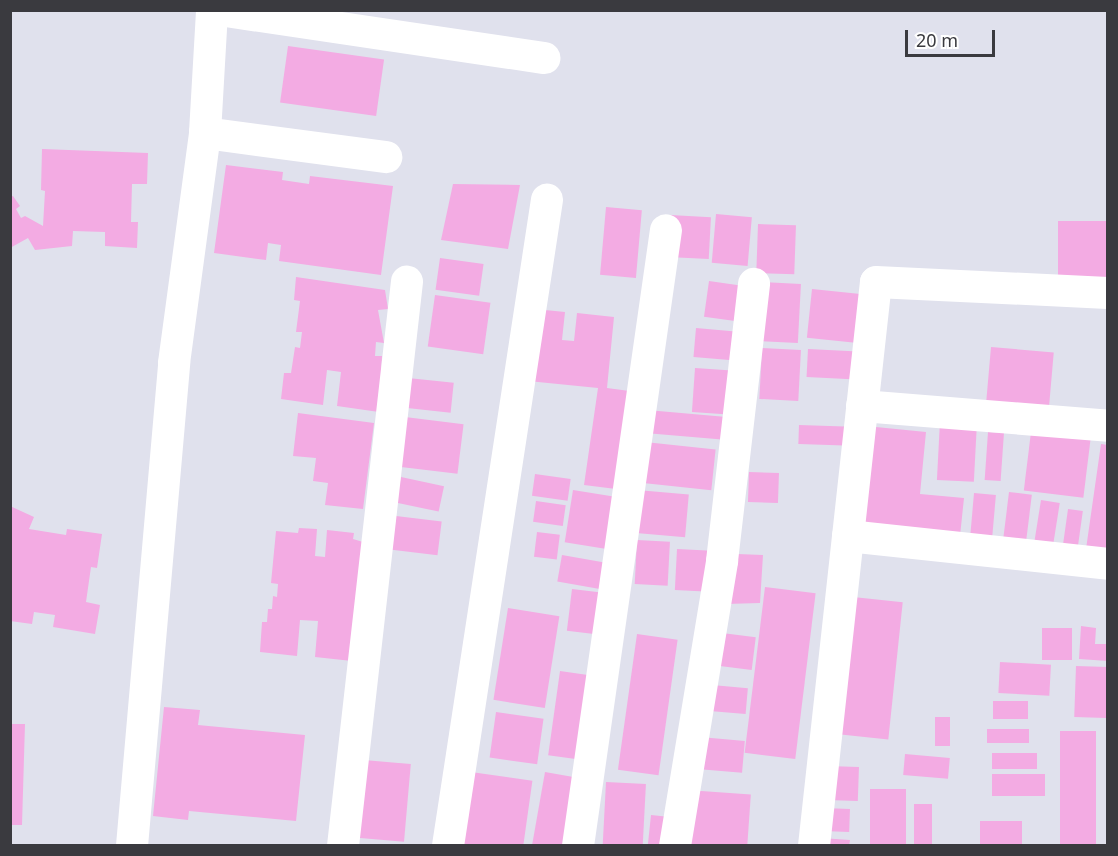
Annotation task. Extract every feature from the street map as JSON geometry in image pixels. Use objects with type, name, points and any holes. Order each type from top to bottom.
[{"type":"street","points":[[132,846],[174,363],[205,134],[212,10]]},
{"type":"street","points":[[219,10],[544,58]]},
{"type":"street","points":[[205,134],[386,157]]},
{"type":"street","points":[[447,846],[548,200]]},
{"type":"street","points":[[578,846],[666,230]]},
{"type":"street","points":[[343,846],[407,282]]},
{"type":"street","points":[[814,846],[876,282],[1107,293]]},
{"type":"street","points":[[675,846],[722,561],[754,284]]},
{"type":"street","points":[[862,406],[1107,426]]},
{"type":"street","points":[[848,536],[1107,564]]},
{"type":"building","points":[[288,46],[384,59],[376,116],[280,102]]},
{"type":"building","points":[[42,149],[148,153],[147,184],[132,184],[131,222],[138,222],[137,248],[105,246],[105,232],[73,231],[72,246],[35,250],[28,238],[10,248],[10,197],[13,196],[20,206],[16,209],[21,218],[25,216],[43,226],[45,191],[41,190]]},
{"type":"building","points":[[226,165],[283,172],[282,180],[309,184],[310,176],[393,186],[381,275],[279,261],[281,245],[268,243],[266,260],[214,253]]},
{"type":"building","points":[[453,184],[520,185],[508,249],[441,240]]},
{"type":"building","points":[[606,207],[642,210],[636,278],[600,275]]},
{"type":"building","points":[[716,214],[752,217],[748,266],[712,263]]},
{"type":"building","points":[[670,215],[711,217],[709,259],[668,257]]},
{"type":"building","points":[[1058,221],[1108,221],[1108,279],[1058,279]]},
{"type":"building","points":[[758,224],[796,225],[794,274],[756,273]]},
{"type":"building","points":[[440,258],[484,264],[479,296],[436,290]]},
{"type":"building","points":[[296,277],[385,290],[388,309],[378,310],[384,343],[376,342],[375,356],[382,356],[379,412],[337,406],[341,372],[327,370],[323,405],[281,399],[284,373],[291,373],[295,347],[300,348],[302,332],[296,332],[300,301],[294,300]]},
{"type":"building","points":[[709,281],[746,286],[741,322],[704,317]]},
{"type":"building","points":[[761,282],[801,284],[798,343],[758,341]]},
{"type":"building","points":[[812,289],[868,295],[863,344],[807,338]]},
{"type":"building","points":[[435,295],[490,303],[483,354],[428,346]]},
{"type":"building","points":[[535,309],[565,312],[562,340],[574,341],[577,313],[614,317],[607,388],[637,392],[624,490],[584,485],[598,388],[528,381]]},
{"type":"building","points":[[696,328],[741,332],[738,361],[693,357]]},
{"type":"building","points":[[991,347],[1054,352],[1049,409],[986,404]]},
{"type":"building","points":[[762,348],[801,350],[798,401],[759,399]]},
{"type":"building","points":[[808,349],[858,352],[856,380],[807,377]]},
{"type":"building","points":[[695,368],[739,371],[736,415],[692,412]]},
{"type":"building","points":[[408,378],[454,383],[451,413],[405,408]]},
{"type":"building","points":[[647,410],[724,417],[722,440],[645,433]]},
{"type":"building","points":[[298,413],[374,423],[363,509],[325,505],[328,483],[313,481],[316,458],[293,456]]},
{"type":"building","points":[[405,417],[464,424],[457,474],[399,467]]},
{"type":"building","points":[[940,421],[977,423],[974,482],[937,480]]},
{"type":"building","points":[[799,425],[845,427],[844,446],[798,444]]},
{"type":"building","points":[[866,426],[926,432],[920,494],[964,498],[960,536],[856,527]]},
{"type":"building","points":[[988,432],[1004,433],[1001,481],[985,480]]},
{"type":"building","points":[[1031,432],[1091,439],[1083,498],[1024,491]]},
{"type":"building","points":[[645,442],[716,449],[711,490],[641,483]]},
{"type":"building","points":[[1101,444],[1108,445],[1108,552],[1086,549]]},
{"type":"building","points":[[749,472],[779,473],[778,503],[748,502]]},
{"type":"building","points":[[535,474],[571,479],[568,501],[532,496]]},
{"type":"building","points":[[401,477],[444,486],[439,512],[396,502]]},
{"type":"building","points":[[573,490],[616,497],[608,549],[565,542]]},
{"type":"building","points":[[637,490],[689,495],[685,537],[633,533]]},
{"type":"building","points":[[1009,492],[1032,495],[1025,549],[1002,547]]},
{"type":"building","points":[[974,493],[996,495],[992,543],[970,541]]},
{"type":"building","points":[[1041,500],[1060,503],[1053,544],[1034,541]]},
{"type":"building","points":[[536,501],[566,505],[563,526],[533,522]]},
{"type":"building","points":[[10,506],[34,517],[29,529],[66,535],[67,529],[102,534],[97,568],[91,567],[86,602],[100,605],[95,634],[53,627],[55,615],[34,612],[32,624],[10,621]]},
{"type":"building","points":[[1068,509],[1083,511],[1078,548],[1063,546]]},
{"type":"building","points":[[396,516],[442,522],[438,555],[392,550]]},
{"type":"building","points":[[299,528],[317,529],[315,556],[325,557],[327,530],[354,533],[353,539],[363,542],[352,661],[315,657],[318,621],[300,620],[297,656],[260,652],[262,622],[267,622],[268,609],[272,609],[273,596],[277,597],[278,584],[271,583],[276,531],[298,533]]},
{"type":"building","points":[[537,532],[560,535],[557,560],[534,557]]},
{"type":"building","points":[[637,540],[670,542],[668,586],[635,584]]},
{"type":"building","points":[[677,549],[712,551],[710,592],[675,590]]},
{"type":"building","points":[[737,554],[763,555],[760,603],[726,604]]},
{"type":"building","points":[[562,555],[607,563],[603,590],[557,582]]},
{"type":"building","points":[[765,587],[816,593],[795,759],[745,753]]},
{"type":"building","points":[[572,589],[612,594],[607,636],[567,631]]},
{"type":"building","points":[[853,597],[903,602],[888,739],[839,734]]},
{"type":"building","points":[[508,608],[559,616],[545,708],[493,700]]},
{"type":"building","points":[[1081,626],[1096,628],[1095,644],[1108,644],[1108,661],[1079,659]]},
{"type":"building","points":[[1042,628],[1072,628],[1072,660],[1042,660]]},
{"type":"building","points":[[722,633],[756,637],[752,670],[718,666]]},
{"type":"building","points":[[637,634],[678,640],[659,775],[618,770]]},
{"type":"building","points":[[1000,662],[1051,665],[1049,696],[998,693]]},
{"type":"building","points":[[1076,666],[1108,667],[1106,718],[1074,717]]},
{"type":"building","points":[[560,671],[597,676],[585,760],[548,755]]},
{"type":"building","points":[[712,685],[748,688],[746,714],[710,711]]},
{"type":"building","points":[[993,701],[1028,701],[1028,719],[993,719]]},
{"type":"building","points":[[164,707],[200,710],[198,725],[305,735],[296,821],[189,811],[188,820],[153,816]]},
{"type":"building","points":[[496,712],[544,719],[537,764],[490,758]]},
{"type":"building","points":[[935,717],[950,717],[950,746],[935,746]]},
{"type":"building","points":[[10,724],[25,724],[22,825],[10,825]]},
{"type":"building","points":[[987,729],[1029,729],[1029,743],[987,743]]},
{"type":"building","points":[[1060,731],[1096,731],[1096,846],[1060,846]]},
{"type":"building","points":[[700,737],[745,741],[742,773],[697,769]]},
{"type":"building","points":[[992,753],[1037,753],[1037,769],[992,769]]},
{"type":"building","points":[[905,754],[950,758],[948,779],[903,775]]},
{"type":"building","points":[[364,760],[411,764],[404,842],[357,838]]},
{"type":"building","points":[[827,766],[859,767],[858,801],[826,800]]},
{"type":"building","points":[[471,772],[532,781],[523,846],[461,846]]},
{"type":"building","points":[[545,772],[580,778],[569,846],[532,846]]},
{"type":"building","points":[[992,774],[1045,774],[1045,796],[992,796]]},
{"type":"building","points":[[606,782],[646,784],[643,846],[603,846]]},
{"type":"building","points":[[870,789],[906,789],[906,846],[870,846]]},
{"type":"building","points":[[687,790],[751,794],[747,846],[683,846]]},
{"type":"building","points":[[914,804],[932,804],[932,846],[914,846]]},
{"type":"building","points":[[823,808],[850,809],[849,832],[822,831]]},
{"type":"building","points":[[651,815],[670,817],[667,846],[648,846]]},
{"type":"building","points":[[980,821],[1022,821],[1022,846],[980,846]]},
{"type":"building","points":[[821,838],[850,840],[849,846],[821,846]]}]
